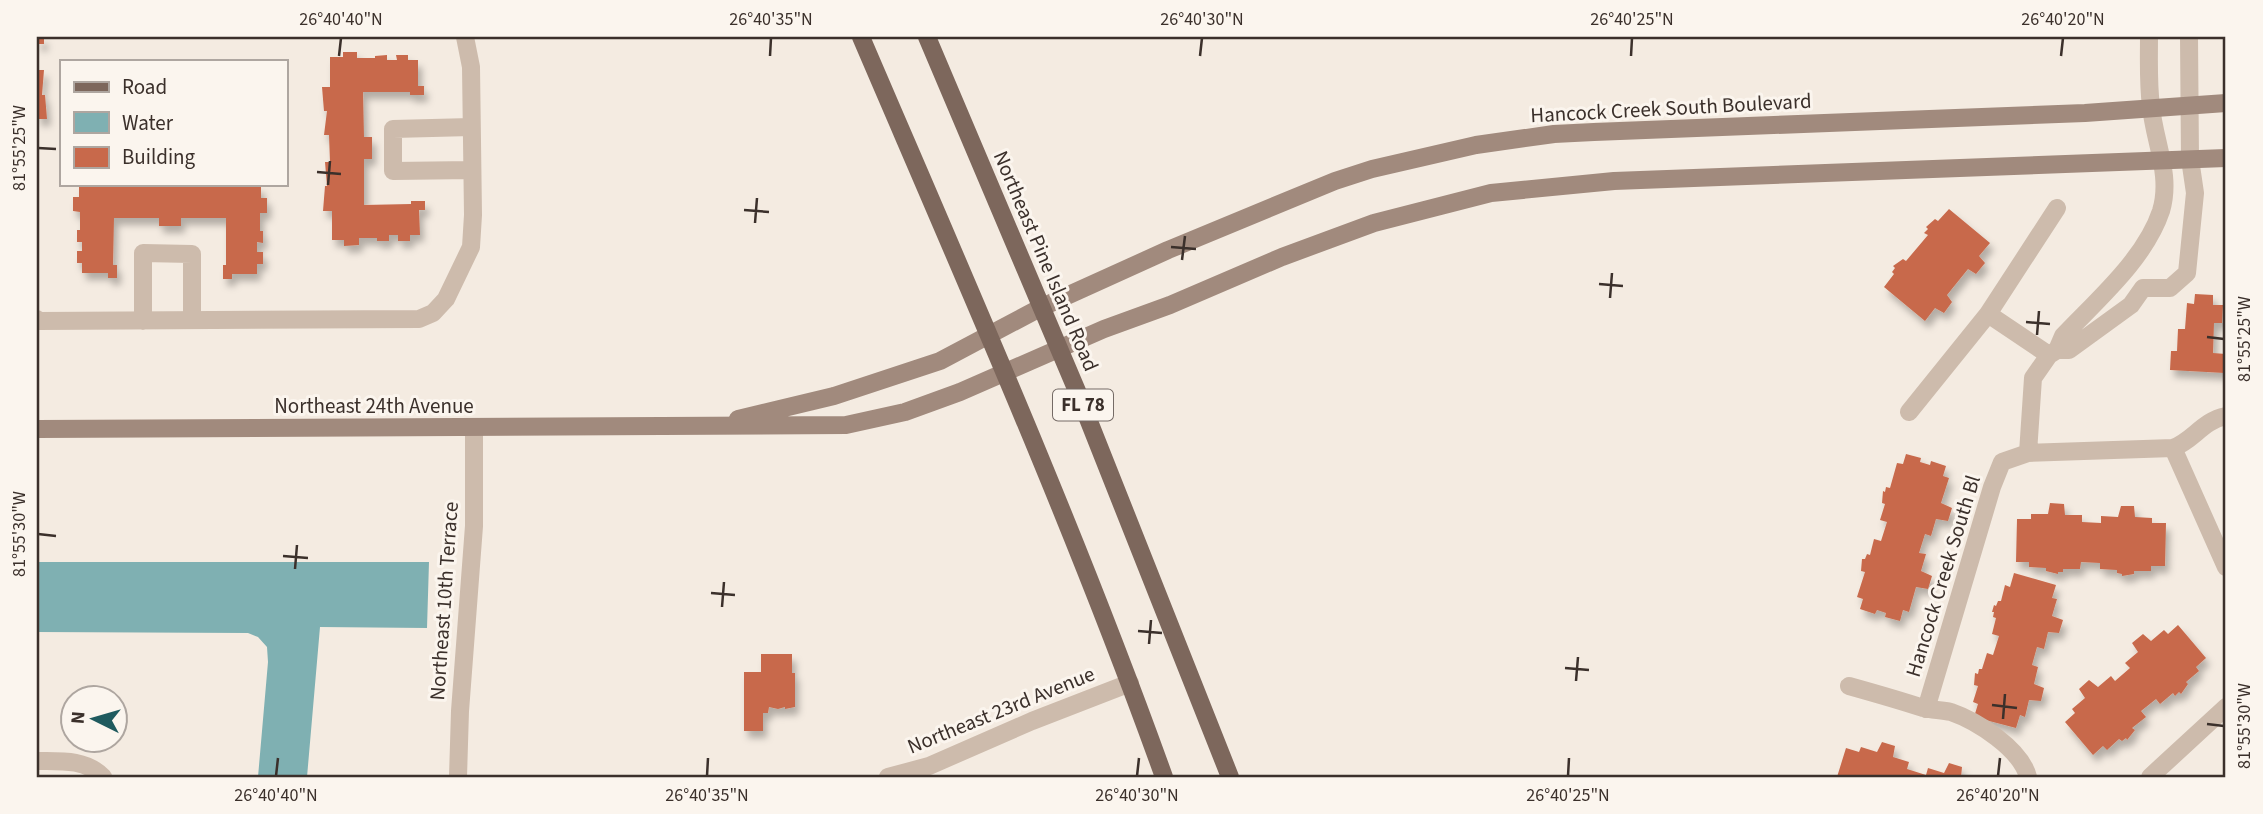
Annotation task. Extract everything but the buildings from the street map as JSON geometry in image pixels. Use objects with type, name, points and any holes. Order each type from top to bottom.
[{"type":"main road","name":"FL 78","points":[[862,37],[988,334],[1130,683],[1164,777]]},
{"type":"main road","name":"Northeast Pine Island Road","points":[[927,37],[1123,505],[1230,777]]},
{"type":"street","points":[[37,318],[39,321],[419,319],[433,313],[446,299],[471,247],[471,67],[464,37]]},
{"type":"street","points":[[2149,37],[2151,108],[2163,160],[2161,210],[2133,263],[2063,336],[2033,378],[2028,453],[2173,448],[2183,444],[2198,429],[2226,416]]},
{"type":"street","points":[[1988,314],[2053,353],[2069,351],[2131,306],[2143,288],[2170,288],[2188,273],[2195,193],[2190,159],[2189,37]]},
{"type":"street","name":"Hancock Creek South Boulevard","points":[[988,334],[1040,307],[1168,250],[1335,181],[1372,169],[1476,145],[1554,134],[2085,113],[2226,103]]},
{"type":"street","points":[[471,127],[393,129],[393,171],[472,170]]},
{"type":"street","points":[[1003,372],[1282,257],[1374,223],[1491,193],[1614,181],[2226,158]]},
{"type":"street","points":[[1909,412],[1988,314],[2057,208]]},
{"type":"street","points":[[143,321],[143,254],[192,254],[192,320]]},
{"type":"street","name":"Northeast 24th Avenue","points":[[711,425],[834,396],[940,360],[988,334]]},
{"type":"street","name":"Northeast 24th Avenue","points":[[37,429],[846,425],[905,412],[960,392],[1003,372]]},
{"type":"street","name":"Northeast 10th Terrace","points":[[458,777],[460,711],[474,526],[474,428]]},
{"type":"street","points":[[2173,448],[2226,566]]},
{"type":"street","name":"Hancock Creek South Bl","points":[[1926,709],[1992,486],[2002,462],[2028,453]]},
{"type":"street","name":"Northeast 23rd Avenue","points":[[888,777],[929,765],[1032,720],[1130,683]]},
{"type":"street","name":"Hancock Creek South Bl","points":[[1849,686],[1926,709],[1950,712],[1975,723],[2010,748],[2026,768],[2028,777]]},
{"type":"street","points":[[2150,777],[2226,707]]},
{"type":"street","points":[[37,761],[70,761],[100,774]]},
{"type":"water","points":[[37,562],[429,562],[427,628],[320,627],[307,777],[258,777],[268,662],[267,647],[258,637],[248,633],[37,632]]}]
